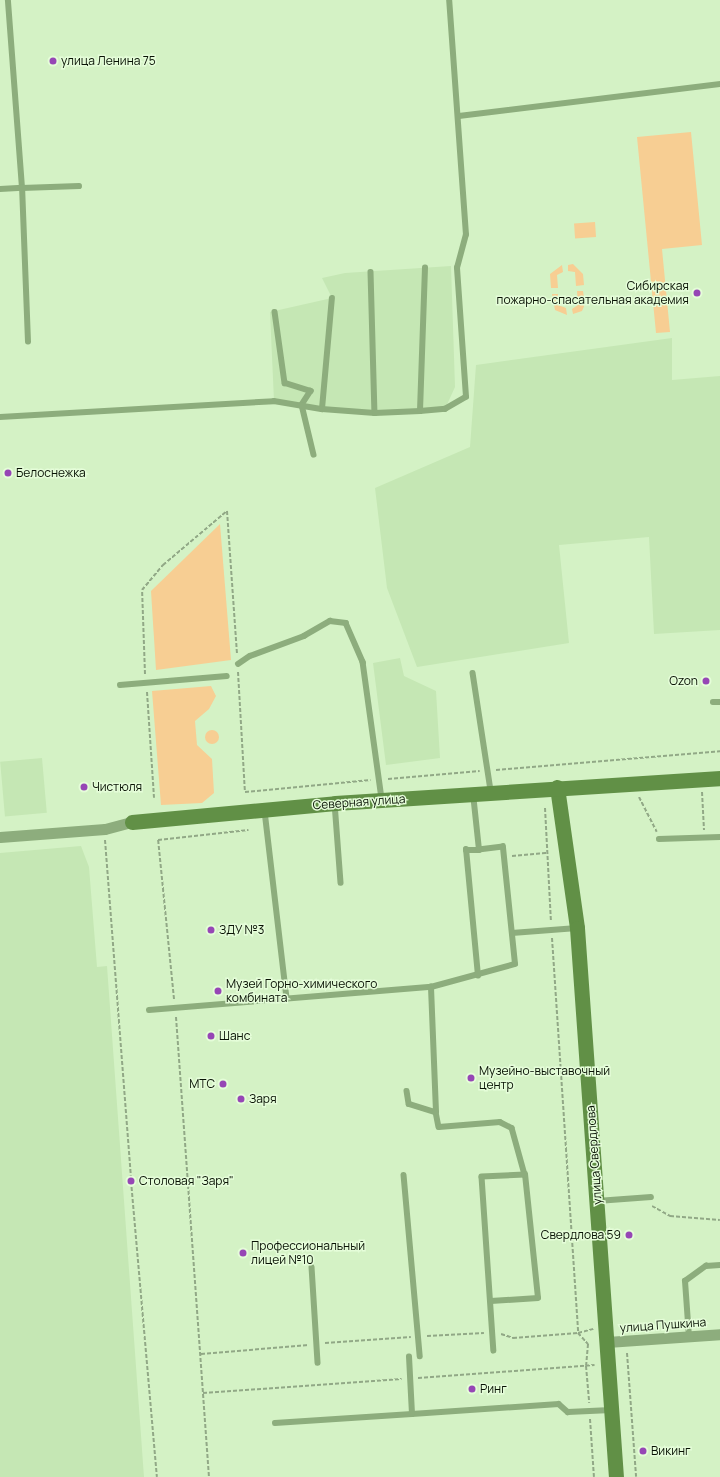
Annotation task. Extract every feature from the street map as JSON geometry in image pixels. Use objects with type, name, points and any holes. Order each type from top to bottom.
[{"type":"street","name":"Северная улица","points":[[0,837],[105,829],[132,822],[335,803],[473,794],[557,786],[720,778]]},
{"type":"street","name":"улица Свердлова","points":[[557,786],[577,928],[616,1477]]},
{"type":"street","name":"улица Пушкина","points":[[607,1342],[720,1334]]},
{"type":"lane","points":[[8,0],[22,188],[28,342]]},
{"type":"lane","points":[[0,417],[274,401],[322,409],[375,413],[420,411],[445,409],[466,396],[457,268],[466,235],[459,116],[449,0]]},
{"type":"lane","points":[[459,116],[720,84]]},
{"type":"lane","points":[[0,189],[79,186]]},
{"type":"lane","points":[[420,411],[425,268]]},
{"type":"lane","points":[[371,272],[375,413]]},
{"type":"lane","points":[[322,409],[332,298]]},
{"type":"lane","points":[[275,312],[285,383],[311,391],[302,406],[314,455]]},
{"type":"lane","points":[[238,664],[250,656],[304,636],[330,621],[346,623],[363,662],[382,800]]},
{"type":"lane","points":[[473,673],[491,792]]},
{"type":"lane","points":[[120,685],[227,676]]},
{"type":"lane","points":[[713,702],[720,702]]},
{"type":"lane","points":[[473,794],[479,850]]},
{"type":"lane","points":[[335,803],[341,882]]},
{"type":"lane","points":[[264,809],[286,999]]},
{"type":"lane","points":[[659,839],[720,838]]},
{"type":"lane","points":[[149,1010],[430,987],[478,976],[515,964],[503,847],[466,850],[478,976]]},
{"type":"lane","points":[[512,933],[577,928]]},
{"type":"lane","points":[[430,987],[436,1112],[439,1127],[500,1122],[512,1128],[525,1175],[538,1298],[491,1301]]},
{"type":"lane","points":[[407,1091],[408,1104],[436,1112]]},
{"type":"lane","points":[[404,1175],[420,1356]]},
{"type":"lane","points":[[494,1350],[482,1178],[525,1175]]},
{"type":"lane","points":[[597,1201],[651,1197]]},
{"type":"lane","points":[[689,1337],[685,1281],[706,1266],[720,1265]]},
{"type":"lane","points":[[312,1267],[318,1363]]},
{"type":"lane","points":[[409,1357],[412,1414]]},
{"type":"lane","points":[[275,1423],[559,1404],[568,1412],[612,1410]]},
{"type":"path","points":[[154,798],[146,683],[142,590],[164,565],[227,511],[245,792]]},
{"type":"path","points":[[494,770],[720,751]]},
{"type":"path","points":[[702,789],[704,839]]},
{"type":"path","points":[[635,793],[646,806],[659,839]]},
{"type":"path","points":[[105,829],[131,1181],[157,1477]]},
{"type":"path","points":[[209,1477],[175,1008],[158,840],[248,830]]},
{"type":"path","points":[[510,856],[548,853]]},
{"type":"path","points":[[651,1197],[652,1207],[670,1216],[720,1220]]},
{"type":"path","points":[[200,1354],[418,1336],[493,1332],[513,1338],[578,1333]]},
{"type":"path","points":[[203,1393],[628,1363]]},
{"type":"shaded area","points":[[691,132],[702,245],[662,249],[670,332],[656,333],[637,137]]},
{"type":"shaded area","points":[[595,222],[596,237],[575,238],[574,223]]},
{"type":"shaded area","points":[[573,264],[583,274],[584,285],[576,286],[575,272],[568,271],[568,265]]},
{"type":"shaded area","points":[[562,265],[563,272],[557,275],[558,288],[551,288],[550,274]]},
{"type":"shaded area","points":[[451,266],[455,387],[445,409],[375,413],[274,401],[270,312],[332,298],[322,278],[345,273]]},
{"type":"shaded area","points":[[577,291],[583,291],[585,304],[582,311],[573,314],[572,309],[578,305]]},
{"type":"shaded area","points":[[552,294],[558,294],[558,305],[566,308],[567,315],[555,310]]},
{"type":"shaded area","points":[[672,338],[672,380],[720,376],[720,630],[654,634],[649,537],[559,545],[569,643],[417,667],[387,588],[375,488],[470,447],[476,365]]},
{"type":"shaded area","points":[[220,524],[231,660],[156,670],[151,591]]},
{"type":"shaded area","points":[[400,658],[404,676],[436,691],[440,758],[386,765],[373,663]]},
{"type":"shaded area","points":[[211,686],[216,696],[209,709],[195,721],[197,745],[212,759],[214,793],[202,803],[161,805],[152,691]]},
{"type":"shaded area","points":[[212,730],[217,732],[219,737],[217,742],[212,744],[207,742],[205,737],[207,732]]},
{"type":"shaded area","points":[[42,758],[47,813],[5,816],[0,762]]},
{"type":"shaded area","points":[[81,846],[89,867],[97,967],[107,966],[144,1477],[0,1477],[0,853]]},
{"type":"place","name":"улица Ленина 75","points":[[53,61]]},
{"type":"place","name":"Сибирская пожарно-спасательная академия","points":[[697,293]]},
{"type":"place","name":"Белоснежка","points":[[8,473]]},
{"type":"place","name":"Ozon","points":[[706,681]]},
{"type":"place","name":"Чистюля","points":[[84,787]]},
{"type":"place","name":"ЗДУ №3","points":[[211,930]]},
{"type":"place","name":"Музей Горно-химического комбината","points":[[218,991]]},
{"type":"place","name":"Шанс","points":[[211,1036]]},
{"type":"place","name":"Музейно-выставочный центр","points":[[471,1078]]},
{"type":"place","name":"МТС","points":[[223,1084]]},
{"type":"place","name":"Заря","points":[[241,1099]]},
{"type":"place","name":"Столовая \"Заря\"","points":[[131,1181]]},
{"type":"place","name":"Свердлова 59","points":[[629,1235]]},
{"type":"place","name":"Профессиональный лицей №10","points":[[243,1253]]},
{"type":"place","name":"Ринг","points":[[472,1389]]},
{"type":"place","name":"Викинг","points":[[643,1451]]}]
